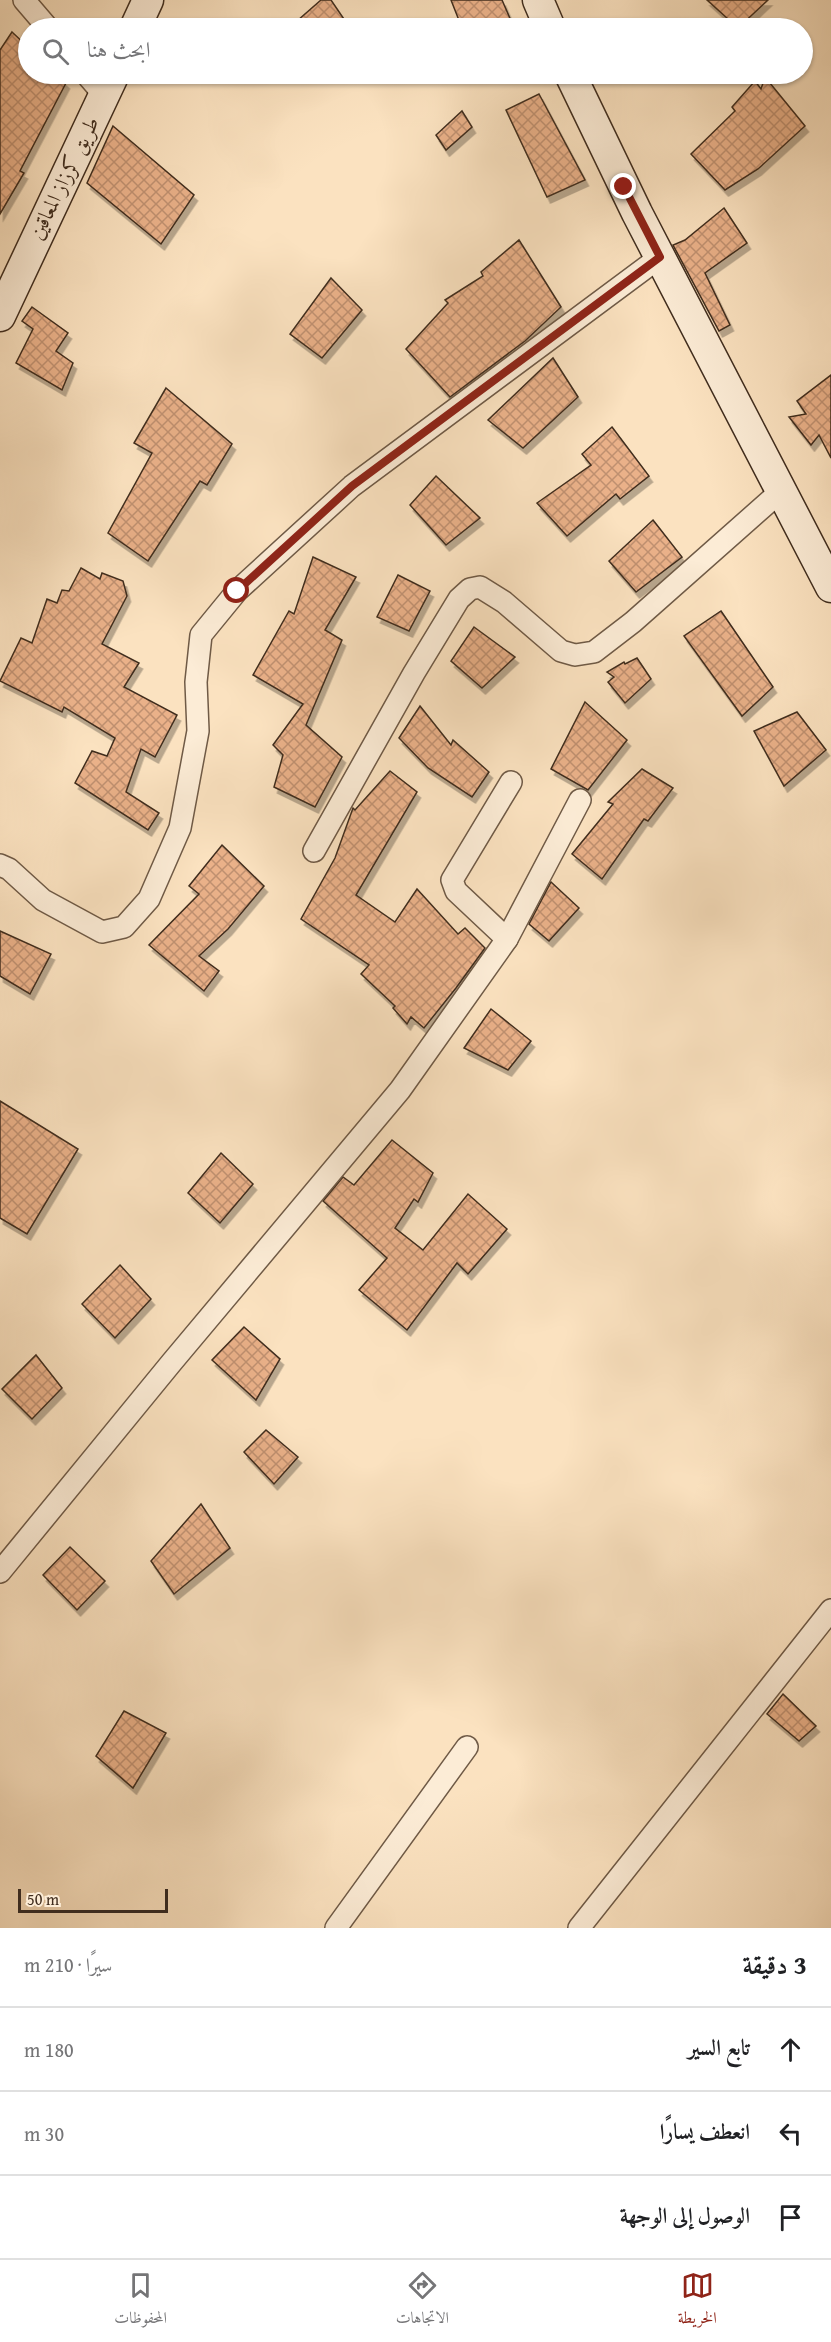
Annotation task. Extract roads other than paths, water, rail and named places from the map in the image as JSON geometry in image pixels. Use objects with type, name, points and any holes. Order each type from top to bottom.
[{"type":"street","points":[[24,0],[39,18]]},
{"type":"street","points":[[140,18],[148,0]]},
{"type":"street","points":[[538,0],[546,18]]},
{"type":"street","name":"طريق كرزاز المعاقين","points":[[0,316],[100,84]]},
{"type":"street","points":[[575,84],[660,257],[831,586]]},
{"type":"street","points":[[0,865],[9,869],[43,900],[102,932],[124,927],[149,898],[180,828],[198,731],[196,682],[201,635],[237,591],[352,486],[660,257]]},
{"type":"street","points":[[314,851],[414,673],[459,599],[470,589],[480,587],[504,602],[561,651],[575,655],[594,652],[633,622],[781,491]]},
{"type":"street","points":[[507,939],[456,891],[452,880],[511,782]]},
{"type":"street","points":[[0,1572],[400,1090],[507,939],[580,800]]},
{"type":"street","points":[[579,1928],[831,1610]]},
{"type":"street","points":[[336,1928],[467,1747]]}]
